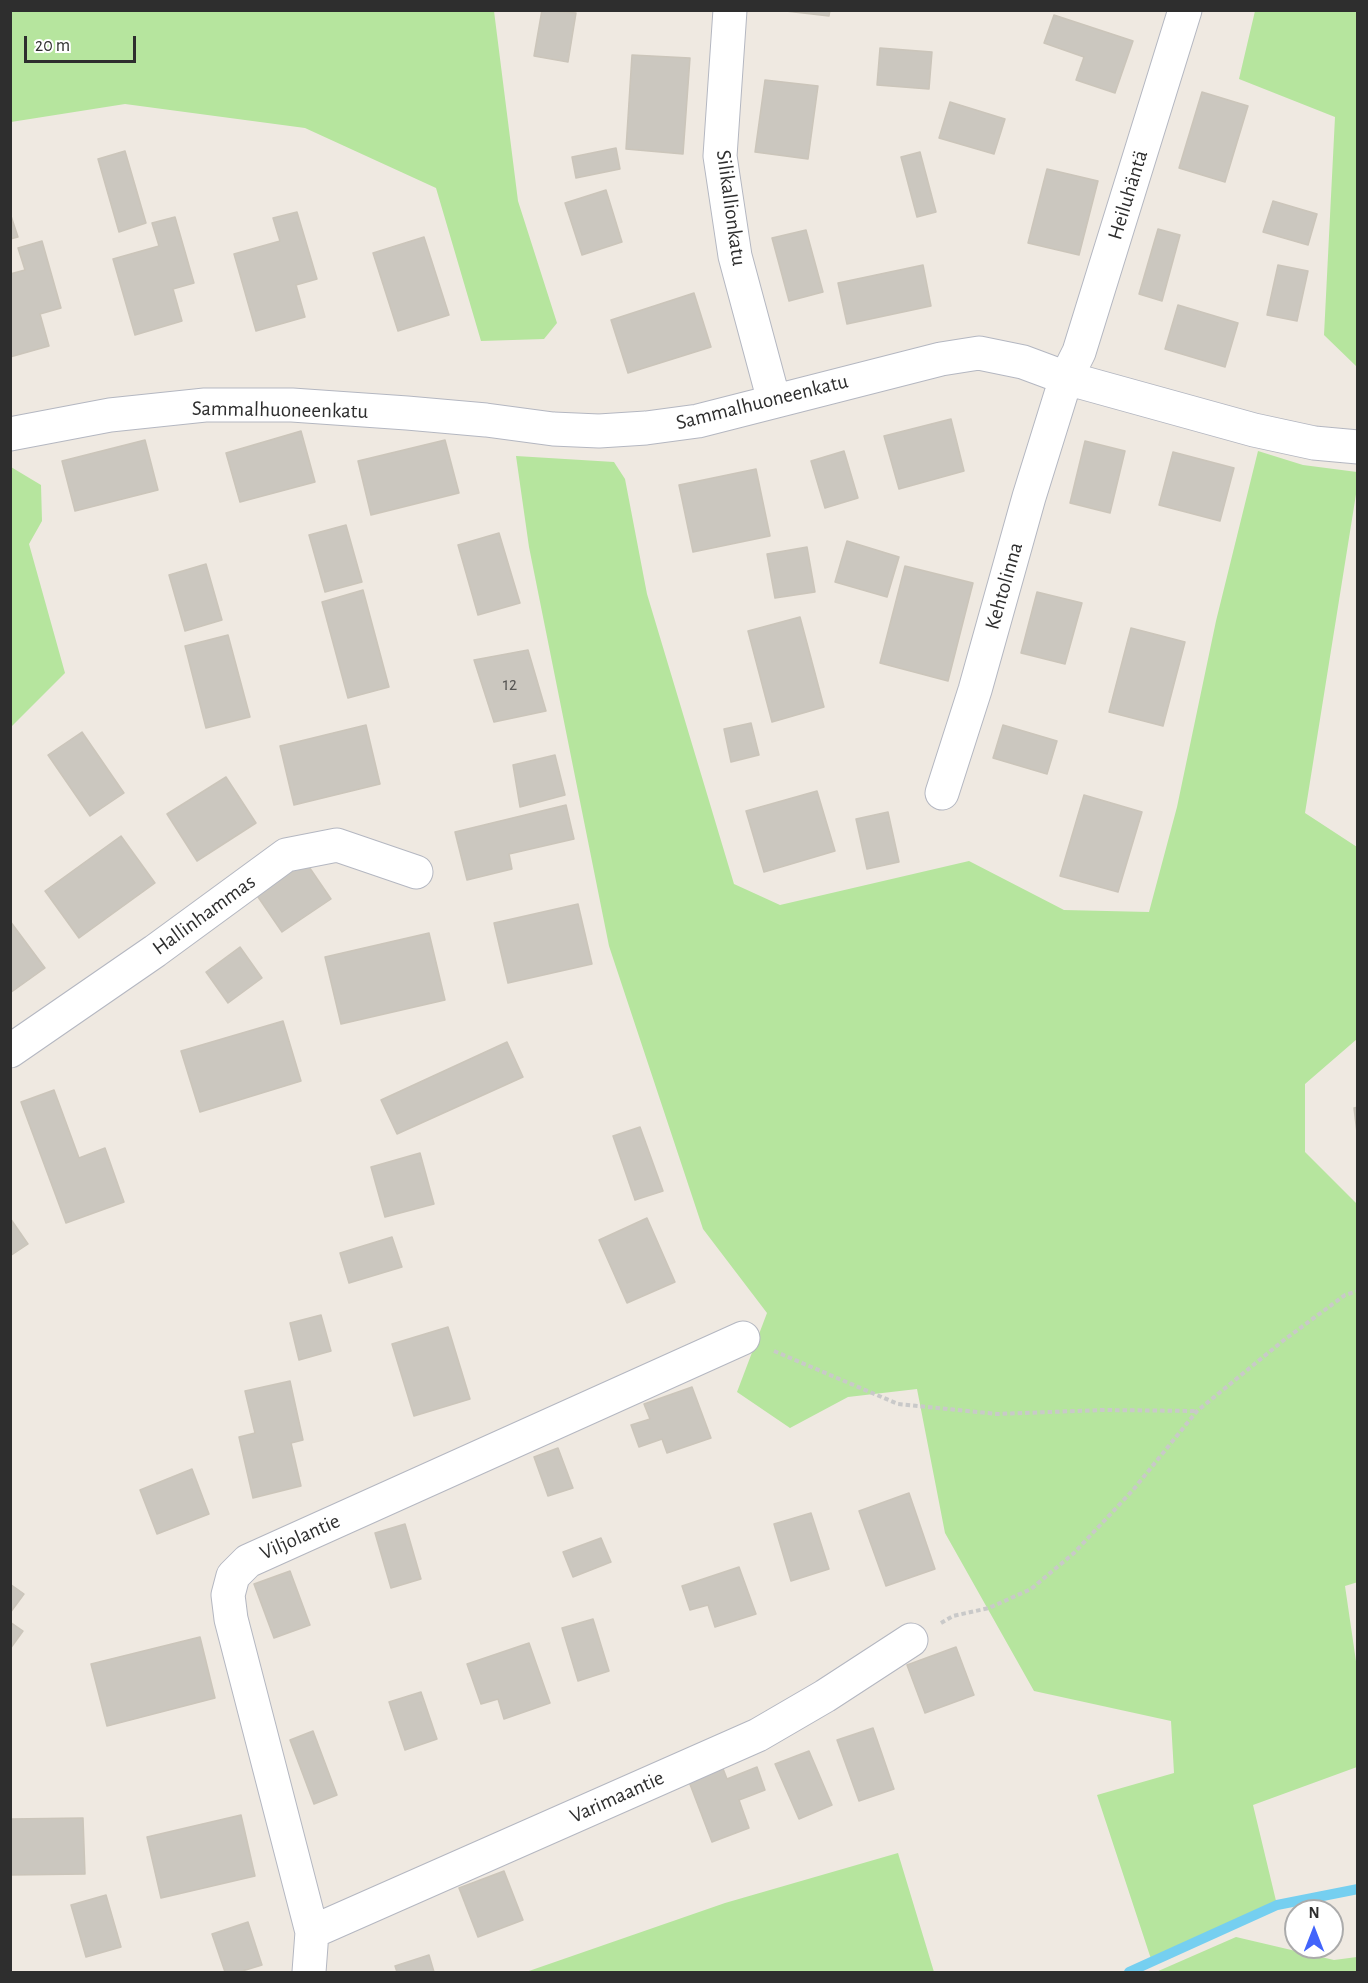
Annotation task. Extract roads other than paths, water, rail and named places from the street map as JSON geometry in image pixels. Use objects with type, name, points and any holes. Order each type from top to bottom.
[{"type":"street","name":"Silikallionkatu","points":[[730,10],[720,156],[735,256],[774,401]]},
{"type":"street","name":"Heiluhäntä","points":[[1066,378],[1079,352],[1185,10]]},
{"type":"street","name":"Sammalhuoneenkatu","points":[[10,434],[110,415],[205,405],[292,405],[407,413],[599,432],[698,421],[941,359],[979,353],[1023,362],[1066,378],[1254,430],[1314,443],[1358,447]]},
{"type":"street","name":"Kehtolinna","points":[[942,793],[975,690],[1029,497],[1066,378]]},
{"type":"street","name":"Hallinhammas","points":[[10,1052],[155,951],[286,855],[337,845],[416,872]]},
{"type":"street","name":"Viljolantie","points":[[309,1972],[312,1932],[231,1619],[228,1596],[233,1576],[248,1561],[743,1338]]},
{"type":"street","name":"Varimaantie","points":[[312,1932],[758,1735],[825,1696],[910,1640]]},
{"type":"waterway","points":[[1129,1972],[1277,1905],[1358,1889]]}]
